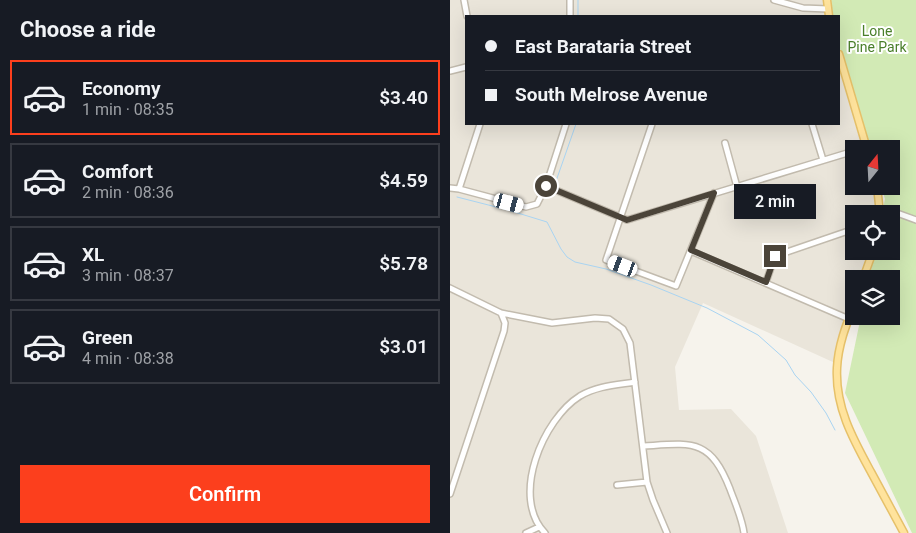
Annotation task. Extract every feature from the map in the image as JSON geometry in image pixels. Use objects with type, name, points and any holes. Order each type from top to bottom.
[{"type":"main road","points":[[827,0],[829,15]]},
{"type":"main road","points":[[840,58],[863,140]]},
{"type":"main road","points":[[847,325],[838,360],[837,382],[841,406],[853,439],[904,533]]},
{"type":"street","points":[[464,0],[468,15]]},
{"type":"street","points":[[570,0],[570,15]]},
{"type":"street","points":[[774,0],[803,8],[828,9]]},
{"type":"street","points":[[450,71],[465,67]]},
{"type":"street","points":[[459,189],[480,125]]},
{"type":"street","points":[[450,188],[526,207],[537,204],[546,186],[566,125]]},
{"type":"street","points":[[652,125],[606,260],[676,286],[714,193]]},
{"type":"street","points":[[812,125],[824,160]]},
{"type":"street","points":[[725,143],[737,187]]},
{"type":"street","points":[[546,186],[627,220],[845,154]]},
{"type":"street","points":[[900,214],[916,220]]},
{"type":"street","points":[[766,282],[775,256],[845,232]]},
{"type":"street","points":[[691,250],[845,318]]},
{"type":"street","points":[[450,288],[501,313],[552,323],[595,318],[609,319],[623,329],[630,343],[647,482],[667,533]]},
{"type":"street","points":[[450,494],[504,331],[505,323],[501,313]]},
{"type":"street","points":[[545,533],[539,527],[533,509],[530,479],[542,443],[552,423],[564,408],[580,396],[597,388],[635,382]]},
{"type":"street","points":[[644,446],[682,444],[706,451],[722,469],[743,523],[744,533]]},
{"type":"street","points":[[617,485],[647,482]]},
{"type":"street","points":[[526,533],[539,527]]},
{"type":"shaded area","points":[[450,0],[823,0],[825,15],[465,15],[465,125],[840,125],[840,68],[861,140],[845,140],[845,195],[875,195],[876,205],[845,205],[845,260],[866,260],[863,270],[845,270],[845,318],[840,331],[835,363],[703,303],[675,367],[679,410],[731,409],[756,436],[788,533],[450,533]]},
{"type":"green space","name":"Lone Pine Park","points":[[831,0],[916,0],[916,533],[912,533],[845,393],[859,325],[900,325],[900,270],[871,270],[873,260],[900,260],[900,205],[884,205],[884,195],[900,195],[900,140],[867,140],[840,48],[840,15],[833,15]]},
{"type":"waterway","points":[[578,0],[578,15]]},
{"type":"waterway","points":[[555,184],[576,125]]},
{"type":"waterway","points":[[457,197],[547,222],[561,249],[567,257],[575,262],[606,269],[651,285],[707,308],[758,335],[786,360],[795,375],[811,392],[826,413],[835,430]]},
{"type":"route","points":[[546,186],[627,220],[714,193],[691,250],[766,282],[775,256]]}]
